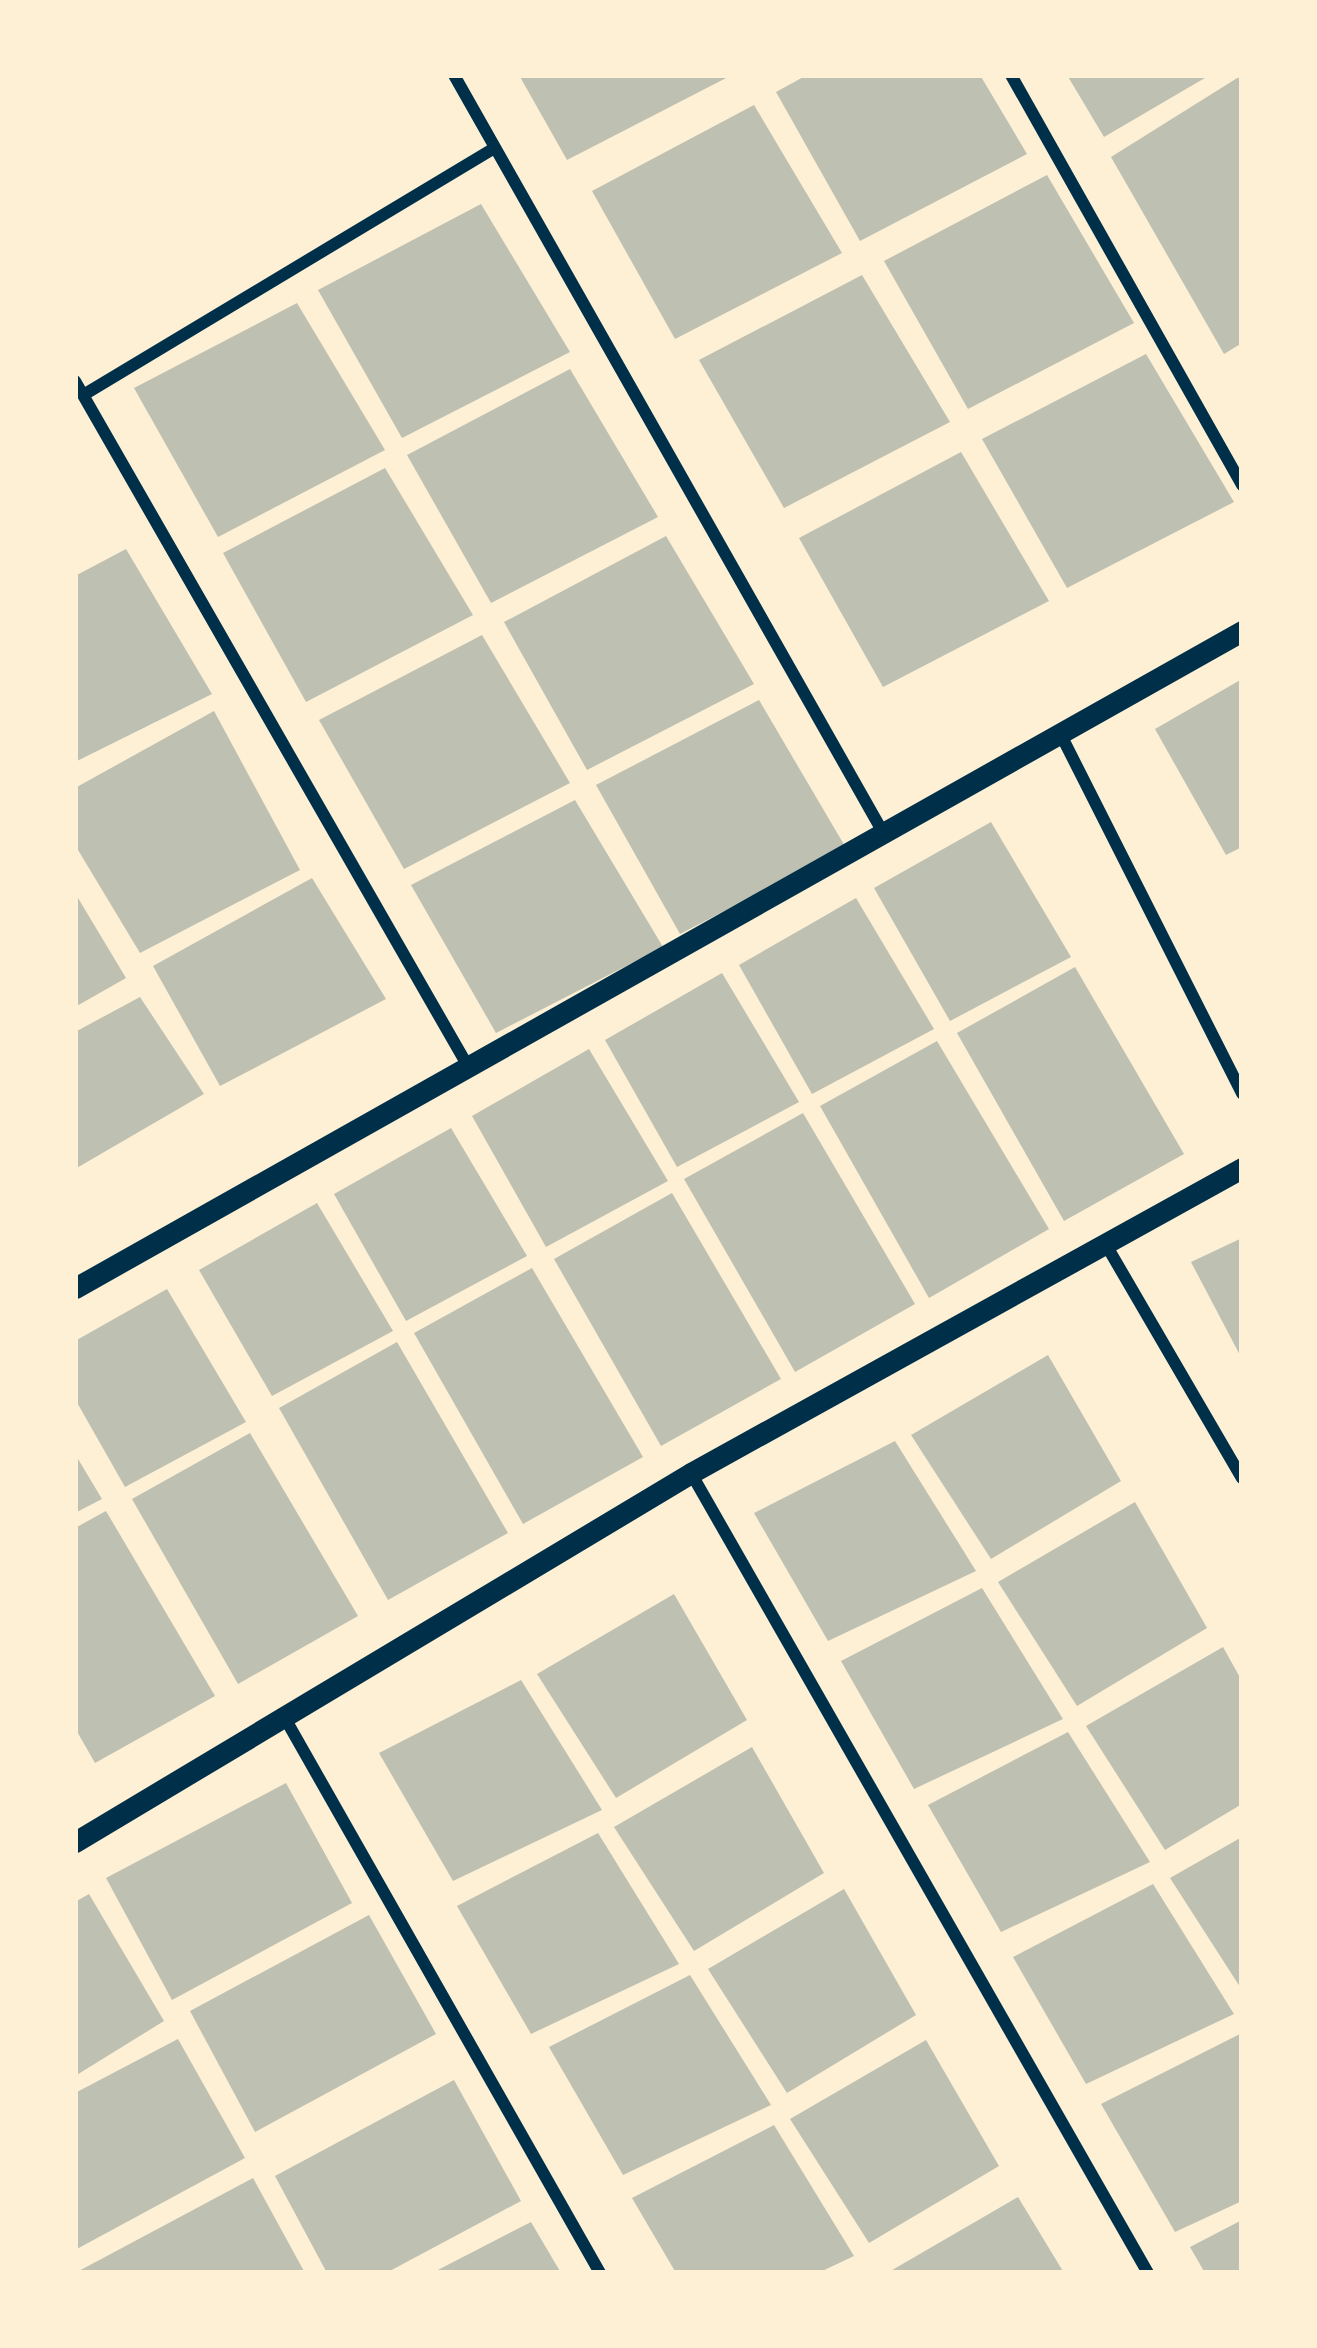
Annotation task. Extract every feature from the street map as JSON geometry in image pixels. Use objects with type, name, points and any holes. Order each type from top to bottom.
[{"type":"street","points":[[454,75],[884,834]]},
{"type":"street","points":[[1011,75],[1242,484]]},
{"type":"street","points":[[85,394],[495,148]]},
{"type":"street","points":[[75,381],[469,1068]]},
{"type":"street","points":[[75,1288],[1242,631]]},
{"type":"street","points":[[1061,736],[1242,1094]]},
{"type":"street","points":[[75,1842],[286,1720],[691,1473],[1242,1168]]},
{"type":"street","points":[[1105,1243],[1242,1478]]},
{"type":"street","points":[[691,1473],[1148,2273]]},
{"type":"street","points":[[286,1720],[599,2273]]},
{"type":"building","points":[[519,75],[732,75],[567,160]]},
{"type":"building","points":[[807,75],[980,75],[1027,154],[860,241],[776,92]]},
{"type":"building","points":[[1067,75],[1210,75],[1104,137]]},
{"type":"building","points":[[1242,75],[1242,343],[1224,354],[1111,157]]},
{"type":"building","points":[[754,105],[842,253],[675,339],[592,191]]},
{"type":"building","points":[[1047,175],[1134,323],[968,409],[884,261]]},
{"type":"building","points":[[481,204],[570,352],[402,438],[318,290]]},
{"type":"building","points":[[862,275],[950,422],[784,508],[699,360]]},
{"type":"building","points":[[297,303],[385,450],[218,537],[134,388]]},
{"type":"building","points":[[1146,354],[1234,502],[1067,588],[982,439]]},
{"type":"building","points":[[570,369],[658,517],[491,603],[407,455]]},
{"type":"building","points":[[961,452],[1049,601],[883,687],[799,538]]},
{"type":"building","points":[[385,468],[473,615],[306,702],[223,553]]},
{"type":"building","points":[[666,536],[754,684],[587,770],[504,622]]},
{"type":"building","points":[[126,549],[212,694],[75,762],[75,576]]},
{"type":"building","points":[[482,635],[570,783],[404,869],[319,720]]},
{"type":"building","points":[[1242,679],[1242,847],[1226,855],[1155,729]]},
{"type":"building","points":[[759,700],[846,848],[680,934],[596,785]]},
{"type":"building","points":[[214,711],[300,870],[140,953],[75,845],[75,788]]},
{"type":"building","points":[[575,800],[663,947],[496,1033],[411,885]]},
{"type":"building","points":[[991,822],[1071,957],[950,1021],[874,888]]},
{"type":"building","points":[[312,878],[386,999],[220,1086],[153,966]]},
{"type":"building","points":[[75,893],[126,978],[75,1007]]},
{"type":"building","points":[[856,898],[934,1029],[812,1094],[739,965]]},
{"type":"building","points":[[1075,967],[1184,1154],[1064,1221],[957,1033]]},
{"type":"building","points":[[722,973],[799,1102],[677,1167],[605,1040]]},
{"type":"building","points":[[140,997],[204,1094],[75,1169],[75,1032]]},
{"type":"building","points":[[937,1041],[1049,1229],[929,1298],[820,1106]]},
{"type":"building","points":[[589,1049],[668,1181],[546,1247],[472,1116]]},
{"type":"building","points":[[803,1113],[915,1304],[795,1372],[684,1179]]},
{"type":"building","points":[[451,1128],[527,1256],[406,1321],[334,1194]]},
{"type":"building","points":[[672,1193],[781,1379],[661,1446],[554,1259]]},
{"type":"building","points":[[317,1203],[393,1331],[272,1396],[199,1270]]},
{"type":"building","points":[[1242,1238],[1242,1359],[1191,1262]]},
{"type":"building","points":[[532,1268],[643,1457],[523,1524],[414,1333]]},
{"type":"building","points":[[167,1289],[246,1422],[125,1487],[75,1399],[75,1341]]},
{"type":"building","points":[[397,1342],[508,1533],[388,1600],[279,1408]]},
{"type":"building","points":[[1048,1355],[1121,1481],[991,1559],[911,1435]]},
{"type":"building","points":[[250,1433],[358,1616],[238,1684],[132,1499]]},
{"type":"building","points":[[895,1441],[976,1571],[828,1641],[754,1513]]},
{"type":"building","points":[[75,1454],[102,1499],[75,1513]]},
{"type":"building","points":[[1135,1502],[1207,1628],[1077,1706],[998,1582]]},
{"type":"building","points":[[106,1511],[215,1696],[95,1763],[75,1728],[75,1528]]},
{"type":"building","points":[[982,1588],[1063,1719],[914,1789],[841,1661]]},
{"type":"building","points":[[674,1594],[747,1720],[616,1798],[537,1674]]},
{"type":"building","points":[[1223,1647],[1242,1681],[1242,1804],[1165,1850],[1086,1726]]},
{"type":"building","points":[[521,1680],[602,1810],[453,1881],[379,1753]]},
{"type":"building","points":[[1068,1732],[1150,1862],[1001,1932],[928,1805]]},
{"type":"building","points":[[752,1747],[824,1873],[694,1951],[614,1827]]},
{"type":"building","points":[[286,1783],[352,1903],[172,2000],[106,1878]]},
{"type":"building","points":[[598,1833],[679,1964],[531,2034],[457,1906]]},
{"type":"building","points":[[1242,1837],[1242,1990],[1170,1878]]},
{"type":"building","points":[[1153,1884],[1234,2014],[1086,2084],[1013,1957]]},
{"type":"building","points":[[844,1889],[916,2015],[787,2093],[708,1969]]},
{"type":"building","points":[[89,1894],[164,2021],[75,2076],[75,1902]]},
{"type":"building","points":[[369,1915],[436,2034],[255,2132],[190,2011]]},
{"type":"building","points":[[690,1975],[771,2105],[623,2175],[549,2047]]},
{"type":"building","points":[[1242,2033],[1242,2201],[1175,2232],[1101,2104]]},
{"type":"building","points":[[178,2039],[245,2158],[75,2250],[75,2093]]},
{"type":"building","points":[[926,2040],[999,2166],[869,2243],[790,2119]]},
{"type":"building","points":[[454,2080],[521,2201],[386,2273],[327,2273],[275,2176]]},
{"type":"building","points":[[774,2125],[854,2256],[818,2273],[676,2273],[632,2198]]},
{"type":"building","points":[[253,2178],[305,2273],[75,2273]]},
{"type":"building","points":[[1018,2197],[1064,2273],[887,2273]]},
{"type":"building","points":[[1242,2220],[1242,2273],[1205,2273],[1190,2247]]},
{"type":"building","points":[[531,2222],[561,2273],[432,2273]]}]
